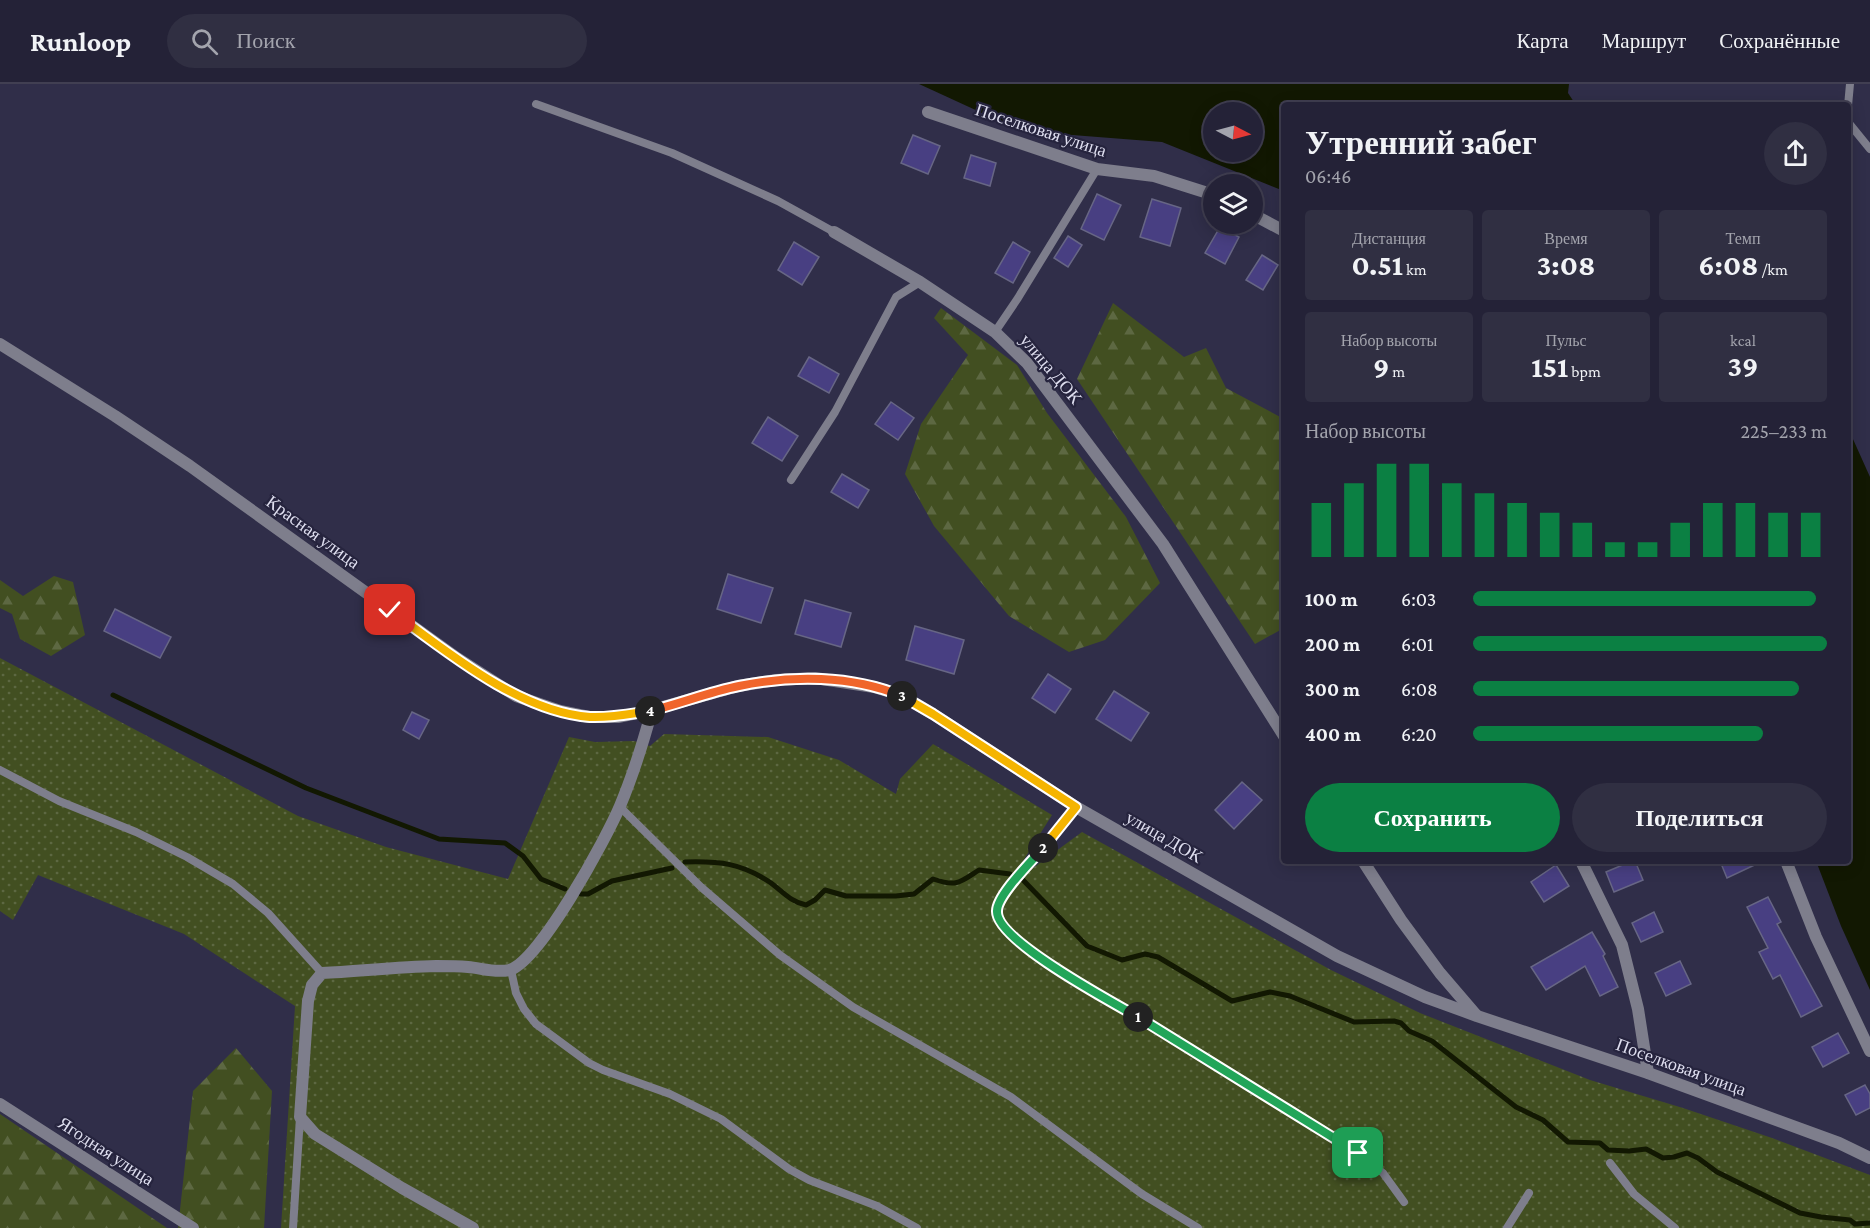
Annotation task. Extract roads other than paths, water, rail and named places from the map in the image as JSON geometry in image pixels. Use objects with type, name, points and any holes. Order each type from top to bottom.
[{"type":"street","name":"Поселковая улица","points":[[928,112],[1097,170],[1154,176],[1203,192]]},
{"type":"street","points":[[1263,220],[1281,229]]},
{"type":"street","name":"улица ДОК","points":[[834,232],[920,282],[995,332],[1027,363],[1163,544],[1281,731]]},
{"type":"street","name":"Красная улица","points":[[0,344],[190,466],[456,658],[516,696],[560,711],[589,717],[619,717],[652,710]]},
{"type":"street","name":"улица ДОК","points":[[652,710],[738,686],[776,680],[814,678],[874,687],[901,695],[1076,807],[1337,956],[1425,996],[1477,1016]]},
{"type":"street","points":[[473,1228],[402,1188],[315,1134],[300,1117],[308,1001],[312,986],[322,973],[436,966],[511,970],[528,956],[555,924],[572,896],[620,807],[652,710]]},
{"type":"street","points":[[1365,864],[1401,921],[1440,974],[1477,1016]]},
{"type":"street","points":[[1582,864],[1622,945],[1638,1009],[1648,1073]]},
{"type":"street","points":[[1787,864],[1816,937],[1870,1051]]},
{"type":"street","name":"Поселковая улица","points":[[1477,1016],[1648,1073],[1839,1143],[1870,1158]]},
{"type":"street","name":"Ягодная улица","points":[[0,1104],[193,1228]]},
{"type":"lane","points":[[1848,102],[1850,84]]},
{"type":"lane","points":[[536,104],[672,153],[778,201],[834,232]]},
{"type":"lane","points":[[1851,126],[1870,149]]},
{"type":"lane","points":[[995,332],[1097,170]]},
{"type":"lane","points":[[791,480],[835,412],[896,297],[920,282]]},
{"type":"lane","points":[[0,770],[59,801],[136,831],[187,856],[233,884],[267,913],[322,973]]},
{"type":"lane","points":[[620,807],[679,867],[780,955],[852,1007],[1011,1097],[1142,1194],[1198,1228]]},
{"type":"lane","points":[[1076,807],[1000,898],[996,912],[1001,923],[1030,951],[1059,971],[1190,1048],[1358,1153],[1383,1173],[1404,1202]]},
{"type":"lane","points":[[511,970],[516,993],[524,1009],[537,1024],[589,1064],[670,1094],[721,1119],[789,1169],[809,1180],[877,1206],[917,1228]]},
{"type":"lane","points":[[293,1228],[300,1117]]},
{"type":"lane","points":[[1610,1163],[1634,1194],[1675,1228]]},
{"type":"lane","points":[[1507,1228],[1529,1193]]},
{"type":"waterway","points":[[113,695],[306,788],[439,839],[505,843],[523,856],[541,879],[565,889]]},
{"type":"waterway","points":[[685,862],[709,862],[740,867],[760,876],[791,899],[806,905],[825,890],[846,896],[896,896],[914,894],[933,879],[948,883],[958,882],[979,870],[1010,874]]},
{"type":"waterway","points":[[581,894],[588,894],[612,881],[672,868]]},
{"type":"waterway","points":[[1023,880],[1087,946],[1122,960],[1145,954],[1158,957],[1232,1001],[1270,992],[1290,996],[1354,1022],[1394,1021],[1401,1023],[1409,1031],[1432,1041],[1516,1107],[1543,1120],[1568,1142],[1600,1143],[1608,1150],[1646,1149],[1663,1158],[1687,1153],[1717,1172],[1800,1213],[1850,1220],[1855,1224],[1870,1223]]}]
